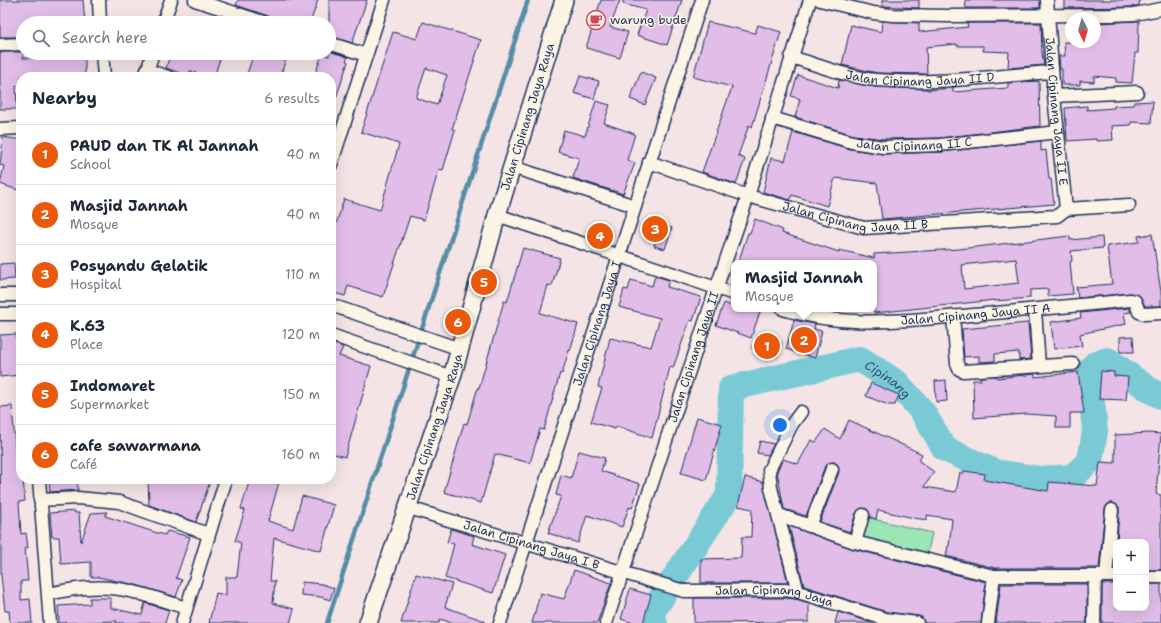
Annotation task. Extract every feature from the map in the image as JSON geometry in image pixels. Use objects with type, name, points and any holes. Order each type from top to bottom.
[{"type":"main road","name":"Jalan Cipinang Jaya Raya","points":[[368,623],[452,377],[497,215],[564,0]]},
{"type":"street","points":[[99,0],[100,16]]},
{"type":"street","points":[[165,16],[171,0]]},
{"type":"street","points":[[195,0],[244,16]]},
{"type":"street","points":[[336,131],[366,55],[384,0]]},
{"type":"street","name":"Jalan Cipinang Jaya I","points":[[500,623],[702,0]]},
{"type":"street","name":"Jalan Cipinang Jaya II","points":[[606,623],[624,573],[716,289],[748,196],[810,0]]},
{"type":"street","points":[[820,0],[873,13],[892,15],[948,16],[1134,14],[1161,10]]},
{"type":"street","name":"Jalan Cipinang Jaya II E","points":[[1046,0],[1066,209]]},
{"type":"street","points":[[0,45],[16,44]]},
{"type":"street","points":[[336,45],[366,55]]},
{"type":"street","name":"Jalan Cipinang Jaya II D","points":[[791,57],[842,73],[874,79],[902,81],[1052,72]]},
{"type":"street","points":[[103,60],[104,72]]},
{"type":"street","points":[[147,72],[151,60]]},
{"type":"street","points":[[1054,96],[1137,92]]},
{"type":"street","name":"Jalan Cipinang II C","points":[[772,118],[852,142],[883,147],[940,145],[1058,132]]},
{"type":"street","points":[[0,128],[16,128]]},
{"type":"street","name":"Jalan Cipinang Jaya II B","points":[[649,162],[748,196],[864,228],[1057,216],[1066,209],[1130,205]]},
{"type":"street","points":[[512,167],[635,206]]},
{"type":"street","points":[[497,215],[731,293]]},
{"type":"street","points":[[0,295],[16,295]]},
{"type":"street","name":"Jalan Cipinang Jaya II A","points":[[792,312],[808,317],[845,322],[903,321],[1035,310],[1130,300],[1135,301],[1139,312],[1144,314],[1161,313]]},
{"type":"street","points":[[336,307],[460,349]]},
{"type":"street","points":[[1035,310],[1039,366]]},
{"type":"street","points":[[0,314],[16,314]]},
{"type":"street","points":[[953,316],[958,364],[959,369],[963,371],[1073,364]]},
{"type":"street","points":[[336,337],[452,377]]},
{"type":"street","points":[[798,592],[771,488],[769,470],[792,424],[801,412]]},
{"type":"street","points":[[810,526],[832,469]]},
{"type":"street","points":[[39,484],[49,594],[50,623]]},
{"type":"street","points":[[182,623],[224,484]]},
{"type":"street","points":[[40,500],[78,498],[119,502],[208,534]]},
{"type":"street","name":"Jalan Cipinang Jaya I B","points":[[408,508],[654,582]]},
{"type":"street","points":[[1094,623],[1106,576],[1112,510]]},
{"type":"street","points":[[779,515],[855,542],[994,576],[1106,576]]},
{"type":"street","points":[[855,542],[863,515]]},
{"type":"street","points":[[988,623],[994,576]]},
{"type":"street","points":[[1149,577],[1161,578]]},
{"type":"street","name":"Jalan Cipinang Jaya","points":[[654,582],[684,591],[785,590],[798,592],[885,621],[917,623]]},
{"type":"street","points":[[49,594],[81,588],[112,587],[139,593],[186,608]]},
{"type":"green space","points":[[865,517],[932,533],[927,556],[860,540]]},
{"type":"building","points":[[0,0],[83,0],[84,16],[16,16],[16,37],[0,37]]},
{"type":"building","points":[[238,0],[318,0],[312,16],[268,16],[236,5]]},
{"type":"building","points":[[329,0],[367,0],[352,43],[336,38],[336,16],[329,16]]},
{"type":"building","points":[[601,0],[620,0],[610,27],[628,32],[620,58],[586,48]]},
{"type":"building","points":[[623,0],[682,0],[667,45],[637,35],[646,10],[623,4]]},
{"type":"building","points":[[882,0],[919,0],[919,8],[882,6]]},
{"type":"building","points":[[965,0],[1040,0],[1040,8],[966,8]]},
{"type":"building","points":[[1065,0],[1140,0],[1139,5],[1133,7],[1065,8]]},
{"type":"building","points":[[882,21],[919,23],[919,32],[968,27],[967,23],[1041,23],[1044,65],[1008,68],[1009,52],[983,51],[983,46],[957,46],[957,44],[926,47],[927,74],[877,73],[842,65],[851,25],[881,32]]},
{"type":"building","points":[[1139,21],[1138,53],[1135,53],[1132,83],[1116,82],[1116,78],[1094,76],[1094,82],[1080,81],[1080,85],[1062,85],[1062,69],[1060,69],[1059,56],[1065,56],[1064,42],[1065,48],[1101,48],[1101,23]]},
{"type":"building","points":[[423,22],[481,40],[452,129],[455,130],[443,170],[439,169],[424,220],[410,216],[383,297],[348,286],[345,296],[336,293],[336,224],[344,199],[380,210],[399,144],[361,132],[393,32],[417,39]],"holes":[[[426,68],[447,75],[437,105],[416,98]]]},
{"type":"building","points":[[708,22],[755,33],[758,25],[781,32],[752,127],[749,125],[738,156],[745,159],[736,184],[702,172],[732,87],[693,77]]},
{"type":"building","points":[[0,52],[16,52],[16,60],[85,60],[85,72],[16,72],[16,109],[0,109]]},
{"type":"building","points":[[336,53],[348,57],[346,61],[348,62],[336,98],[336,72],[316,72],[320,60],[336,60]]},
{"type":"building","points":[[169,60],[220,60],[216,72],[177,72],[166,68]]},
{"type":"building","points":[[252,60],[286,60],[282,72],[248,72]]},
{"type":"building","points":[[641,72],[656,78],[645,105],[630,99]]},
{"type":"building","points":[[798,75],[838,88],[839,80],[875,87],[927,90],[953,88],[953,92],[1008,88],[1008,83],[1039,81],[1040,126],[939,138],[883,139],[854,135],[795,117],[800,99],[791,96]]},
{"type":"building","points":[[580,76],[599,81],[594,99],[574,93]]},
{"type":"building","points":[[596,101],[610,105],[604,123],[635,134],[627,160],[635,163],[623,194],[573,178],[579,158],[558,152],[564,130],[585,136]]},
{"type":"building","points":[[1153,101],[1151,123],[1131,122],[1131,125],[1112,126],[1113,140],[1096,141],[1096,139],[1067,141],[1065,108],[1087,106],[1087,110],[1114,108],[1114,106],[1133,105],[1134,102]]},
{"type":"building","points":[[793,132],[850,149],[883,154],[941,152],[1041,141],[1041,151],[1046,150],[1049,179],[1051,179],[1054,204],[882,219],[877,183],[835,178],[827,206],[792,195],[790,200],[763,192],[771,158],[785,161]]},
{"type":"building","points":[[3,137],[16,139],[16,189],[0,184],[4,166],[0,165]]},
{"type":"building","points":[[755,219],[783,230],[782,233],[839,252],[839,250],[874,258],[874,254],[959,249],[1070,236],[1070,240],[1102,237],[1103,248],[1071,251],[1072,261],[1070,262],[1073,294],[1048,296],[1048,289],[1030,290],[1030,298],[995,300],[874,313],[877,312],[877,260],[739,260],[748,233],[750,233]],"holes":[[[1016,259],[1019,283],[964,289],[962,265]]]},
{"type":"building","points":[[649,221],[672,228],[665,249],[654,246],[657,238],[645,234]]},
{"type":"building","points":[[596,227],[610,233],[605,243],[591,238]]},
{"type":"building","points":[[1152,234],[1161,292],[1161,306],[1145,306],[1140,296],[1131,293],[1078,298],[1076,287],[1112,284],[1107,246],[1139,242],[1138,236]]},
{"type":"building","points":[[523,248],[560,258],[552,286],[548,285],[540,313],[578,324],[562,374],[560,373],[544,430],[540,429],[530,463],[495,454],[481,503],[444,492],[464,423],[467,424],[504,301],[507,302]]},
{"type":"building","points":[[14,263],[15,279],[0,280],[0,264]]},
{"type":"building","points":[[655,276],[669,280],[667,287],[701,297],[693,321],[690,320],[673,368],[670,367],[652,438],[616,426],[615,429],[591,422],[602,388],[598,387],[610,338],[651,347],[660,318],[619,307],[624,289],[628,290],[631,280],[652,286]]},
{"type":"building","points":[[724,303],[731,306],[731,312],[760,312],[751,338],[716,325]]},
{"type":"building","points":[[1129,308],[1131,312],[1124,313],[1126,324],[1080,334],[1082,346],[1054,349],[1051,322],[1081,318],[1080,313]]},
{"type":"building","points":[[794,320],[815,324],[814,329],[822,331],[815,358],[786,349]]},
{"type":"building","points":[[1028,323],[1031,359],[1019,360],[1019,352],[995,354],[995,361],[979,362],[979,356],[964,357],[962,329]]},
{"type":"building","points":[[16,334],[16,375],[0,377],[0,335]]},
{"type":"building","points":[[758,334],[782,343],[777,357],[752,348]]},
{"type":"building","points":[[1133,336],[1134,352],[1120,352],[1120,337]]},
{"type":"building","points":[[336,344],[343,347],[339,356],[371,366],[345,457],[336,454]]},
{"type":"building","points":[[1101,371],[1114,372],[1114,376],[1128,377],[1126,400],[1099,399]]},
{"type":"building","points":[[1078,372],[1084,413],[1070,413],[1070,428],[1056,428],[1056,416],[1026,414],[974,418],[973,380],[981,380],[980,377],[997,376],[997,378],[1035,374],[1035,377]]},
{"type":"building","points":[[946,380],[947,401],[936,402],[935,381]]},
{"type":"building","points":[[871,383],[899,395],[895,405],[888,405],[866,396]]},
{"type":"building","points":[[12,406],[16,459],[16,484],[23,484],[25,501],[19,502],[21,534],[26,533],[28,548],[25,548],[28,581],[21,581],[21,600],[30,599],[32,623],[10,623],[9,611],[5,611],[1,576],[0,407]]},
{"type":"building","points":[[697,417],[722,424],[706,480],[681,473]]},
{"type":"building","points":[[849,420],[922,454],[919,461],[934,472],[924,487],[956,492],[960,472],[963,474],[964,471],[985,474],[984,480],[1048,491],[1049,482],[1097,486],[1100,462],[1115,463],[1115,435],[1149,433],[1161,434],[1156,494],[1161,495],[1161,570],[1149,570],[1149,539],[1117,539],[1119,507],[1113,503],[1109,503],[1105,509],[1099,568],[995,568],[946,556],[949,546],[952,519],[927,515],[927,520],[878,510],[876,519],[870,517],[868,510],[862,508],[856,513],[850,532],[820,522],[839,472],[838,465],[834,462],[828,463],[825,466],[806,516],[784,509],[777,471],[783,459],[798,464],[811,440],[816,442],[825,429],[840,439]]},
{"type":"building","points":[[760,441],[774,444],[768,455],[757,453]]},
{"type":"building","points":[[579,451],[605,458],[601,471],[640,484],[632,508],[629,507],[622,527],[587,515],[578,543],[548,533],[561,496],[556,495],[561,475],[571,478]]},
{"type":"building","points":[[745,477],[763,482],[788,583],[701,583],[701,559],[741,558],[742,537],[751,537],[752,509],[738,506]]},
{"type":"building","points":[[49,484],[77,484],[78,490],[50,492]]},
{"type":"building","points":[[148,484],[209,484],[196,522],[149,505]]},
{"type":"building","points":[[248,484],[279,484],[268,521],[293,529],[302,496],[334,505],[321,551],[274,538],[270,581],[275,581],[273,603],[294,609],[290,623],[209,623],[216,593],[226,595],[226,577],[237,577],[241,543],[235,541],[245,510],[241,509]]},
{"type":"building","points":[[75,511],[75,513],[79,513],[81,542],[91,513],[107,512],[105,516],[154,532],[165,535],[167,531],[190,537],[176,578],[182,580],[176,597],[136,585],[98,577],[91,577],[91,562],[61,564],[59,537],[52,537],[50,513]]},
{"type":"building","points":[[789,526],[853,549],[986,582],[981,623],[924,623],[922,617],[887,612],[804,586]]},
{"type":"building","points":[[451,529],[474,536],[472,544],[505,555],[493,593],[445,578],[454,544],[447,542]]},
{"type":"building","points":[[574,570],[611,583],[597,623],[532,623],[540,593],[564,599]]},
{"type":"building","points":[[416,574],[452,584],[445,607],[485,621],[484,623],[452,623],[440,619],[439,623],[401,623]]},
{"type":"building","points":[[302,582],[322,584],[334,588],[330,600],[321,597],[301,595]]},
{"type":"building","points":[[1001,584],[1087,584],[1087,623],[996,623]]},
{"type":"building","points":[[1102,584],[1113,584],[1113,611],[1149,611],[1149,584],[1161,584],[1161,623],[1102,623]]},
{"type":"building","points":[[630,589],[651,595],[643,623],[633,623],[621,619]]},
{"type":"building","points":[[90,598],[111,598],[111,608],[142,615],[145,603],[169,610],[165,623],[116,623],[117,621],[59,623],[58,606],[90,604]]},
{"type":"building","points":[[694,598],[796,599],[809,603],[809,622],[694,623]]},
{"type":"building","points":[[838,612],[873,623],[835,623]]},
{"type":"waterway","points":[[327,623],[528,0]]},
{"type":"waterway","name":"Cipinang","points":[[655,623],[650,615],[729,495],[731,388],[860,359],[897,383],[922,411],[945,449],[995,472],[1040,479],[1072,477],[1090,461],[1095,431],[1089,372],[1095,364],[1108,360],[1151,391],[1161,396]]},
{"type":"place","name":"warung bude","points":[[596,20]]},
{"type":"place","name":"Posyandu Gelatik","points":[[655,229]]},
{"type":"place","name":"K.63","points":[[600,236]]},
{"type":"place","name":"Indomaret","points":[[484,282]]},
{"type":"place","name":"cafe sawarmana","points":[[458,322]]},
{"type":"place","name":"Masjid Jannah","points":[[804,340]]},
{"type":"place","name":"PAUD dan TK Al Jannah","points":[[767,346]]}]
